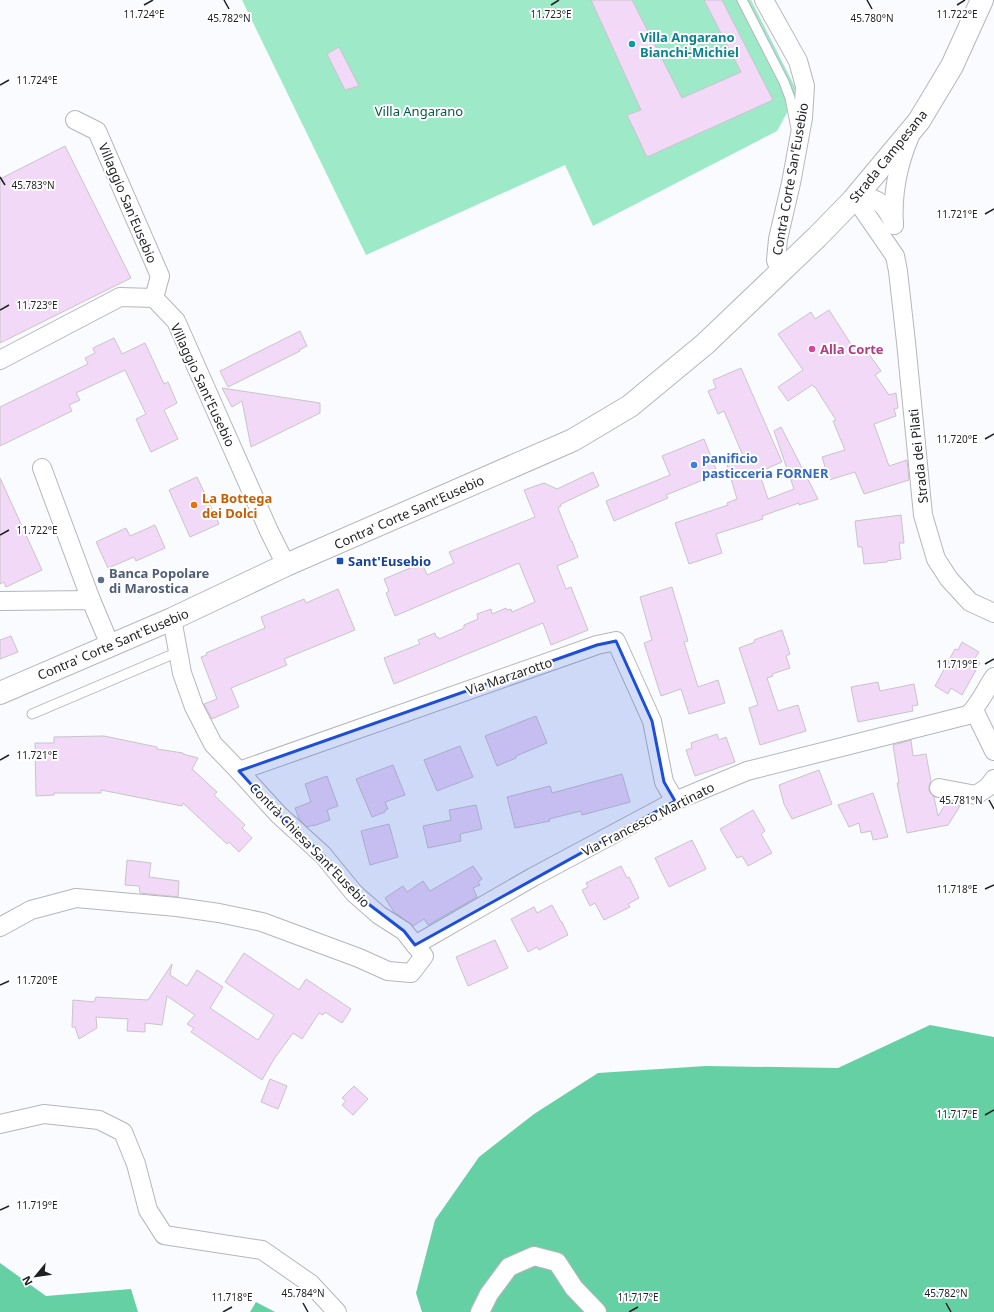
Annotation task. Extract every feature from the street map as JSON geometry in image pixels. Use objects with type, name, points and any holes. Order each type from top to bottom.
[{"type":"street","name":"Contrà Corte San'Eusebio","points":[[764,0],[798,61],[805,86],[803,118],[778,239],[776,260],[780,272]]},
{"type":"street","name":"Strada Campesana","points":[[780,272],[855,198],[919,121],[952,66],[982,0]]},
{"type":"street","name":"Villaggio San'Eusebio","points":[[75,120],[97,131],[160,276],[154,298]]},
{"type":"street","name":"Strada dei Pilati","points":[[914,127],[905,148],[898,173],[894,207],[894,225],[923,515],[936,559],[949,579],[970,602],[994,613]]},
{"type":"street","name":"Strada dei Pilati","points":[[894,225],[888,212],[876,200],[870,197],[855,198],[897,263]]},
{"type":"street","name":"Contra' Corte Sant'Eusebio","points":[[0,693],[172,619],[286,565],[573,440],[630,406],[705,344],[780,272]]},
{"type":"street","points":[[0,360],[120,298],[154,298]]},
{"type":"street","name":"Villaggio Sant'Eusebio","points":[[154,298],[176,321],[269,531],[286,565]]},
{"type":"street","points":[[42,468],[91,600],[110,645]]},
{"type":"street","points":[[0,601],[91,600]]},
{"type":"street","name":"Contrà Chiesa Sant'Eusebio","points":[[0,927],[31,910],[76,898],[177,907],[219,913],[262,922],[359,958],[388,971],[411,973],[424,956],[404,931],[380,915],[354,893],[324,855],[278,814],[240,771],[213,744],[194,707],[182,673],[172,619]]},
{"type":"street","name":"Via Marzarotto","points":[[240,771],[597,645],[616,642],[652,721],[664,782],[675,801]]},
{"type":"street","points":[[994,677],[974,710],[994,751]]},
{"type":"street","name":"Via Francesco Martinato","points":[[415,945],[533,877],[675,801],[747,771],[968,715],[974,710]]},
{"type":"street","points":[[940,788],[976,795],[988,787],[994,779]]},
{"type":"street","points":[[0,1124],[44,1114],[98,1120],[122,1132],[136,1164],[148,1210],[164,1235],[262,1250],[311,1284],[337,1312]]},
{"type":"street","points":[[480,1312],[489,1294],[509,1267],[534,1256],[557,1262],[574,1288],[597,1312]]},
{"type":"lane","points":[[742,0],[784,82],[790,98],[798,146]]},
{"type":"lane","points":[[32,714],[178,652]]},
{"type":"highlighted area","points":[[616,641],[652,721],[664,782],[675,801],[415,945],[404,931],[354,893],[323,855],[278,814],[239,771],[597,645]]},
{"type":"green space","name":"Villa Angarano","points":[[242,0],[751,0],[798,93],[777,131],[593,226],[565,165],[366,255]]},
{"type":"green space","points":[[930,1025],[994,1037],[994,1312],[422,1312],[416,1293],[435,1220],[479,1157],[534,1114],[598,1073],[706,1066],[838,1068]]},
{"type":"green space","points":[[0,1263],[46,1296],[131,1289],[138,1312],[0,1312]]},
{"type":"green space","points":[[256,1302],[275,1312],[250,1312]]},
{"type":"building","points":[[591,0],[632,0],[682,98],[741,72],[704,0],[722,0],[773,100],[647,157],[627,115],[641,110]]},
{"type":"building","points":[[339,47],[359,86],[345,90],[327,54]]},
{"type":"building","points":[[65,146],[131,278],[0,343],[0,179]]},
{"type":"building","points":[[829,310],[858,355],[866,350],[881,371],[875,375],[889,395],[896,393],[898,408],[894,409],[896,416],[874,424],[889,466],[907,460],[909,480],[864,494],[855,472],[829,480],[822,457],[845,450],[833,421],[836,420],[815,387],[812,385],[788,401],[778,387],[803,370],[778,334],[811,312],[815,319]]},
{"type":"building","points":[[300,331],[307,346],[299,350],[300,351],[228,387],[220,371]]},
{"type":"building","points":[[114,338],[122,354],[145,343],[164,384],[168,382],[177,403],[164,410],[178,439],[151,452],[136,419],[146,414],[125,370],[76,393],[80,400],[69,405],[72,411],[0,446],[0,407],[88,364],[85,358],[95,353],[93,348]]},
{"type":"building","points":[[741,368],[782,462],[759,472],[768,499],[794,489],[774,431],[781,427],[818,499],[799,505],[799,503],[762,516],[763,519],[716,534],[722,553],[689,564],[675,523],[728,505],[727,503],[737,499],[727,465],[744,458],[724,411],[718,414],[708,391],[716,388],[713,380]]},
{"type":"building","points":[[222,388],[320,403],[320,413],[251,447],[242,401],[232,407]]},
{"type":"building","points":[[704,439],[718,474],[666,495],[668,498],[614,521],[606,501],[670,475],[662,456]]},
{"type":"building","points":[[593,472],[599,486],[561,504],[558,508],[578,557],[557,566],[566,589],[571,587],[588,630],[551,645],[543,623],[394,684],[384,658],[420,644],[418,640],[435,633],[436,637],[439,639],[464,628],[464,625],[478,619],[477,614],[491,609],[492,614],[506,608],[507,610],[511,609],[512,612],[535,602],[519,563],[395,616],[386,593],[389,591],[384,579],[422,563],[427,575],[454,563],[449,552],[535,517],[524,490],[544,483],[557,489]]},
{"type":"building","points":[[197,477],[219,524],[190,537],[169,490]]},
{"type":"building","points":[[0,478],[42,570],[6,587],[4,582],[0,584]]},
{"type":"building","points":[[901,515],[904,543],[899,543],[901,559],[864,564],[862,547],[858,547],[855,521]]},
{"type":"building","points":[[155,525],[165,548],[136,561],[134,557],[108,568],[96,542],[126,528],[130,536]]},
{"type":"building","points":[[672,587],[688,641],[684,642],[698,687],[718,680],[725,703],[689,714],[681,689],[661,696],[644,643],[652,640],[640,597]]},
{"type":"building","points":[[338,589],[355,630],[284,659],[287,665],[231,688],[239,707],[212,719],[204,704],[217,699],[201,657],[207,655],[206,653],[265,628],[261,617],[304,599],[306,603]]},
{"type":"building","points":[[782,630],[790,654],[786,656],[790,668],[772,674],[773,676],[767,678],[778,711],[798,705],[806,731],[760,745],[749,708],[758,705],[739,648],[755,642],[754,640]]},
{"type":"building","points":[[11,636],[18,652],[0,659],[0,640]]},
{"type":"building","points":[[962,642],[979,652],[974,660],[980,663],[962,695],[951,688],[948,694],[935,686],[955,649],[958,650]]},
{"type":"building","points":[[878,682],[880,691],[914,684],[918,705],[912,706],[913,711],[858,722],[851,687]]},
{"type":"building","points":[[536,716],[547,743],[497,766],[485,736]]},
{"type":"building","points":[[717,734],[719,740],[726,737],[735,762],[695,776],[686,750],[692,748],[691,743]]},
{"type":"building","points":[[104,736],[157,747],[157,749],[183,753],[198,758],[192,769],[217,792],[214,795],[245,825],[242,828],[252,838],[239,852],[229,842],[227,844],[183,803],[182,806],[101,790],[101,793],[54,793],[54,795],[36,796],[35,743],[54,743],[54,737]]},
{"type":"building","points":[[911,740],[913,756],[926,754],[931,781],[929,791],[934,797],[938,816],[948,800],[960,806],[948,825],[907,833],[897,783],[899,783],[893,745]]},
{"type":"building","points":[[460,746],[473,777],[437,791],[424,760]]},
{"type":"building","points":[[393,765],[405,795],[385,802],[388,809],[385,810],[385,812],[372,817],[356,779]]},
{"type":"building","points":[[819,770],[832,804],[792,819],[784,804],[779,785]]},
{"type":"building","points":[[622,774],[630,802],[582,815],[581,811],[549,819],[550,821],[515,828],[507,797],[550,786],[552,793]]},
{"type":"building","points":[[327,776],[338,806],[327,810],[330,820],[307,827],[299,819],[295,808],[311,802],[305,784]]},
{"type":"building","points":[[873,793],[888,837],[873,840],[871,831],[861,833],[859,823],[849,827],[838,805]]},
{"type":"building","points":[[476,805],[482,829],[460,834],[461,841],[428,848],[423,826],[451,820],[449,810]]},
{"type":"building","points":[[753,810],[765,831],[761,834],[772,853],[748,866],[742,856],[737,858],[720,829]]},
{"type":"building","points":[[389,824],[398,857],[370,865],[361,831]]},
{"type":"building","points":[[692,840],[706,869],[669,887],[655,858]]},
{"type":"building","points":[[127,860],[151,863],[149,877],[179,881],[178,897],[140,893],[139,886],[125,885]]},
{"type":"building","points":[[473,866],[482,879],[478,882],[480,885],[473,888],[477,897],[428,925],[424,919],[413,926],[394,912],[385,898],[403,886],[407,892],[423,881],[430,891]]},
{"type":"building","points":[[621,866],[627,878],[629,877],[639,898],[628,904],[630,907],[604,920],[595,903],[590,906],[582,890],[588,887],[586,883]]},
{"type":"building","points":[[552,905],[568,935],[539,950],[537,947],[528,952],[511,919],[534,907],[537,913]]},
{"type":"building","points":[[495,940],[508,968],[468,986],[456,957]]},
{"type":"building","points":[[244,953],[299,990],[306,979],[351,1009],[342,1023],[325,1012],[323,1015],[319,1013],[302,1039],[293,1033],[274,1059],[262,1080],[191,1032],[194,1028],[187,1024],[195,1015],[167,996],[162,1025],[145,1023],[145,1032],[127,1031],[128,1019],[96,1017],[97,1028],[79,1039],[75,1027],[72,1027],[73,1000],[94,1002],[96,997],[148,1000],[172,964],[170,975],[187,986],[197,970],[223,987],[210,1008],[258,1040],[274,1015],[225,982]]},
{"type":"building","points":[[270,1079],[287,1086],[278,1109],[261,1102]]},
{"type":"building","points":[[354,1086],[368,1099],[353,1115],[342,1105],[346,1101],[342,1098]]},
{"type":"place","name":"Villa Angarano Bianchi-Michiel","points":[[632,44]]},
{"type":"place","name":"Alla Corte","points":[[812,349]]},
{"type":"place","name":"panificio pasticceria FORNER","points":[[694,465]]},
{"type":"place","name":"La Bottega dei Dolci","points":[[194,505]]},
{"type":"place","name":"Sant'Eusebio","points":[[340,561]]},
{"type":"place","name":"Banca Popolare di Marostica","points":[[101,580]]}]
